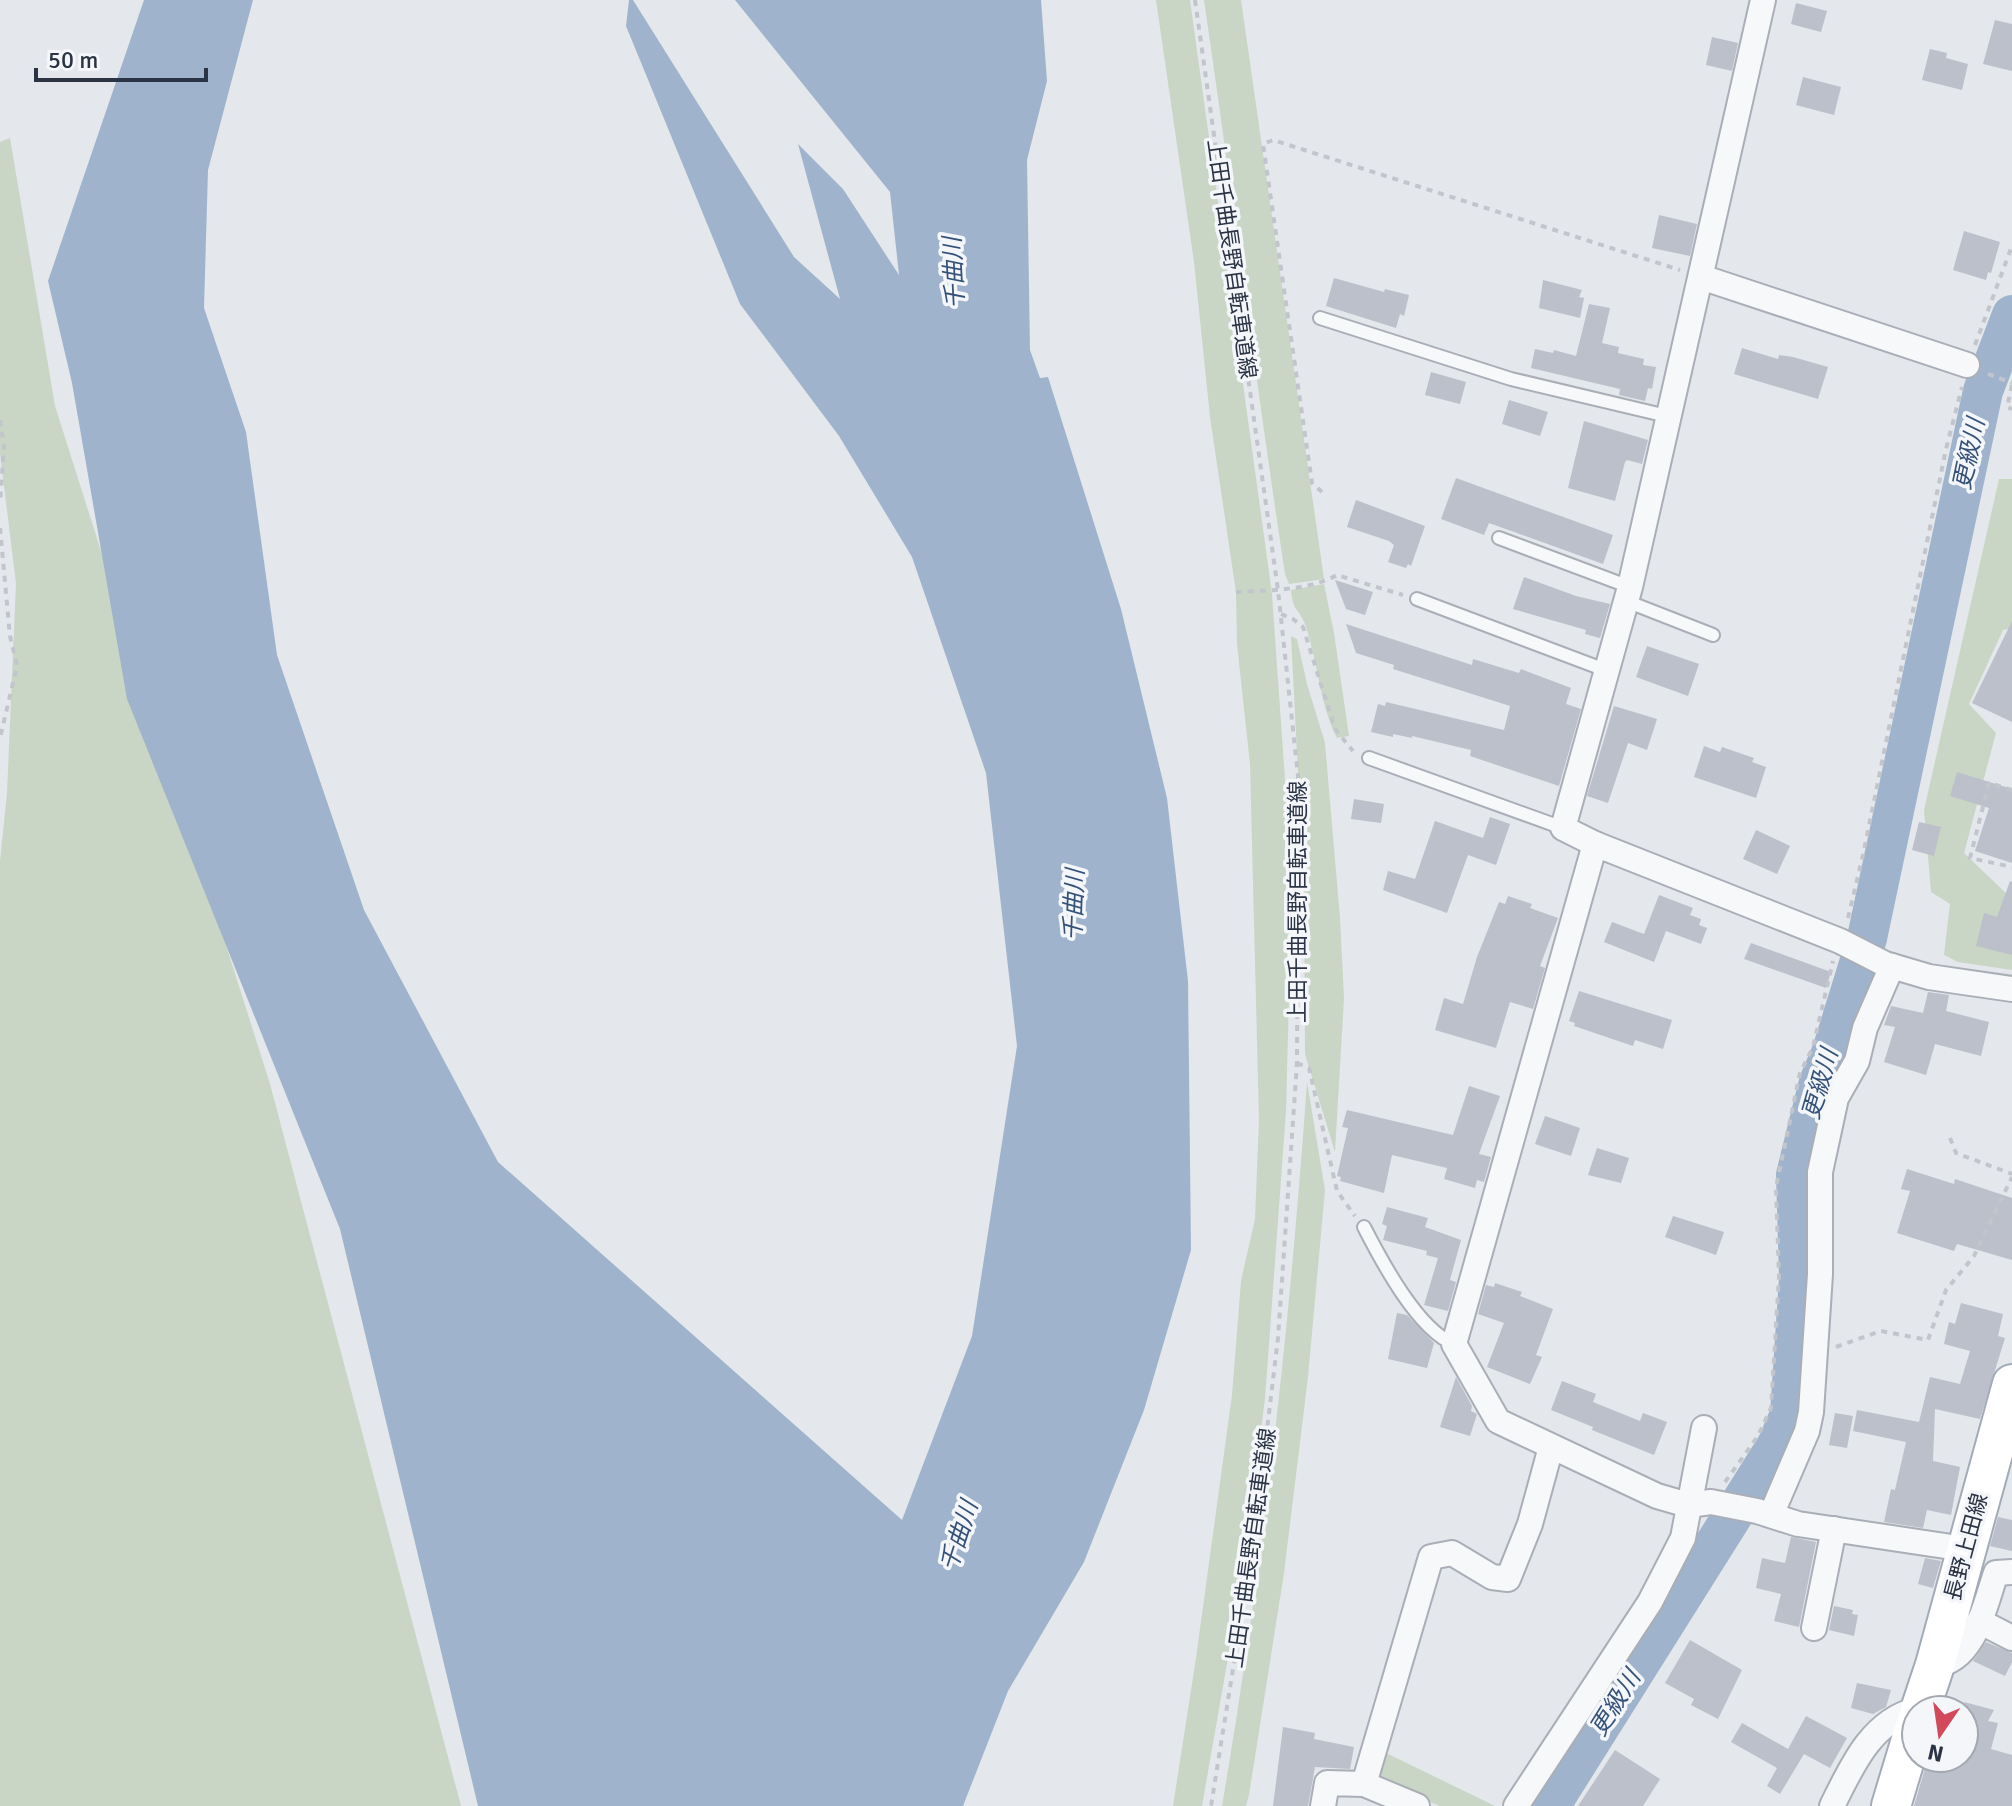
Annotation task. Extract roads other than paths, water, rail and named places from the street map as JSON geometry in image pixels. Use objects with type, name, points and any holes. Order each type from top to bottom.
[{"type":"main road","name":"長野上田線","points":[[1924,1694],[1935,1665],[2012,1384]]},
{"type":"main road","points":[[1891,1806],[1901,1774]]},
{"type":"street","points":[[1763,0],[1628,594],[1563,828],[1595,844],[1843,943],[1889,965],[1929,977],[2012,989]]},
{"type":"street","points":[[1701,277],[1967,365]]},
{"type":"street","points":[[1595,844],[1454,1344],[1498,1421],[1657,1496],[1764,1513],[1798,1524],[1965,1549]]},
{"type":"street","points":[[1764,1513],[1807,1431],[1811,1412],[1820,1274],[1820,1172],[1836,1098],[1857,1061],[1865,1028],[1889,965]]},
{"type":"street","points":[[1516,1806],[1650,1602],[1704,1503],[1704,1428]]},
{"type":"street","points":[[1364,1784],[1431,1557],[1452,1553],[1492,1577],[1508,1579],[1530,1524],[1551,1447]]},
{"type":"street","points":[[1814,1628],[1834,1529]]},
{"type":"street","points":[[1935,1665],[1947,1664],[1960,1654],[1979,1621],[1996,1573],[2012,1572]]},
{"type":"street","points":[[1979,1621],[2012,1638]]},
{"type":"street","points":[[1832,1806],[1853,1763],[1883,1725],[1900,1715]]},
{"type":"street","points":[[1323,1806],[1327,1783],[1364,1784],[1417,1806]]},
{"type":"lane","points":[[1320,318],[1511,379],[1667,416]]},
{"type":"lane","points":[[1499,538],[1713,635]]},
{"type":"lane","points":[[1417,599],[1608,671]]},
{"type":"lane","points":[[1369,758],[1563,828]]},
{"type":"lane","points":[[1364,1227],[1382,1263],[1424,1322],[1440,1338],[1454,1344]]},
{"type":"water","name":"千曲川","points":[[144,0],[253,0],[208,170],[204,308],[246,432],[277,655],[364,910],[498,1162],[902,1520],[972,1336],[1017,1046],[986,773],[912,557],[839,436],[740,304],[626,26],[629,0],[633,0],[794,257],[840,299],[798,144],[843,189],[899,275],[890,192],[735,0],[1041,0],[1047,81],[1027,160],[1030,350],[1040,378],[1048,377],[1121,609],[1167,798],[1188,981],[1191,1250],[1144,1410],[1084,1562],[1008,1691],[963,1806],[478,1806],[340,1229],[127,699],[72,383],[48,281]]},
{"type":"waterway","name":"更級川","points":[[1550,1806],[1777,1445],[1790,1414],[1799,1278],[1796,1175],[1819,1082],[1832,1051],[1867,938],[1983,391],[2012,315]]}]
